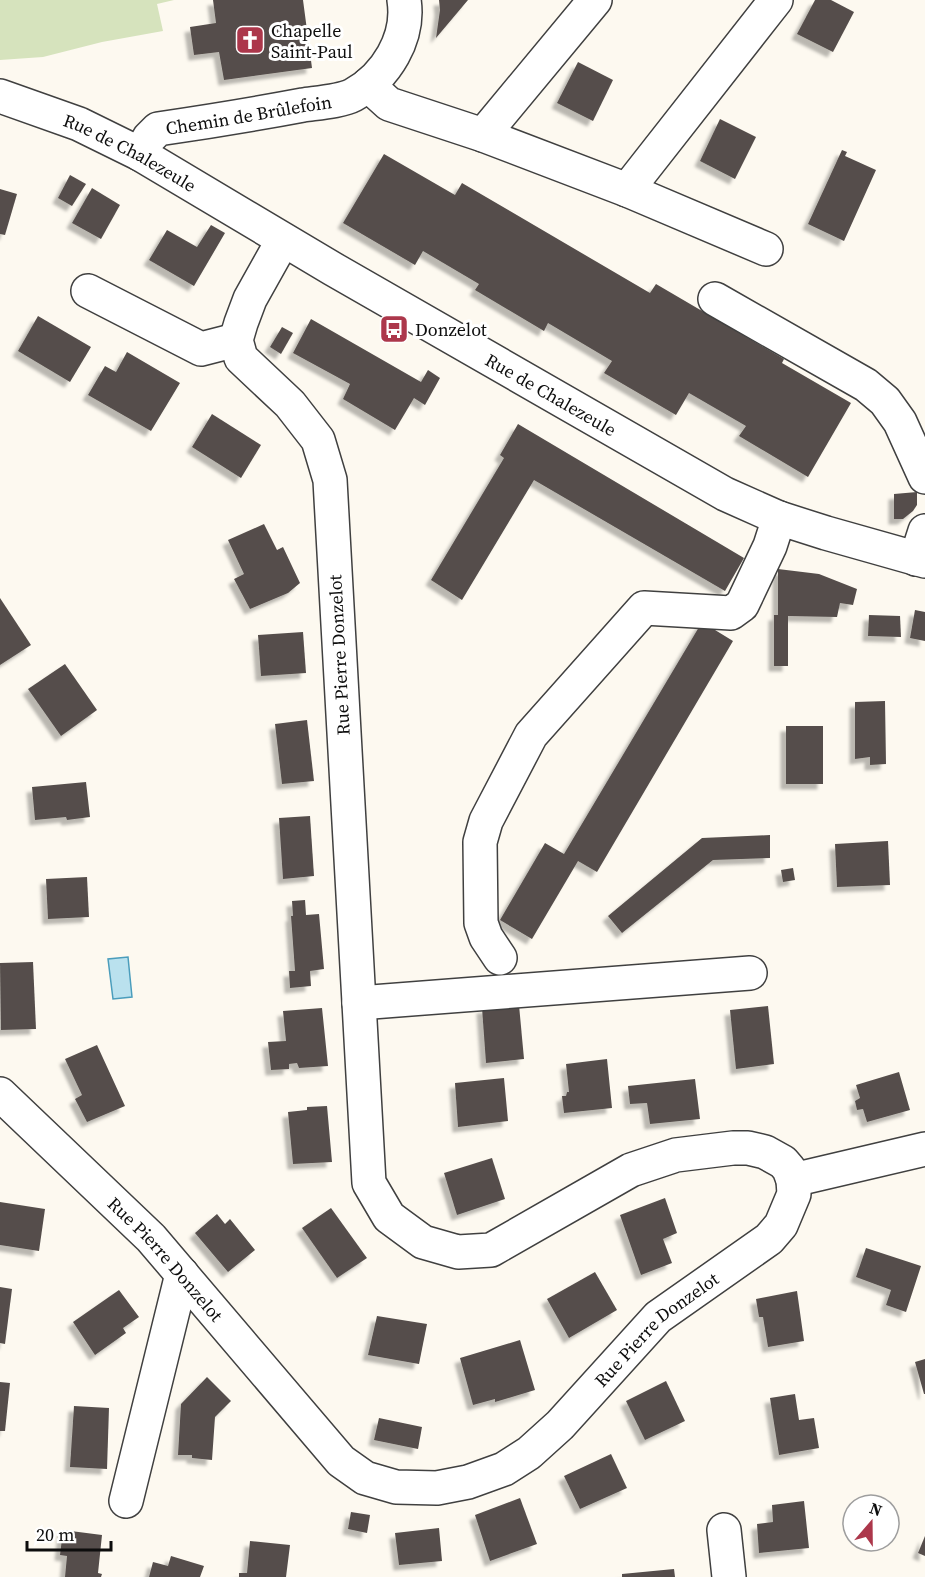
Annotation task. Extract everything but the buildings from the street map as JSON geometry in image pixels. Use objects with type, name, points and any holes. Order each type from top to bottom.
[{"type":"street","name":"Chemin de Brûlefoin","points":[[140,154],[149,138],[158,129],[350,97],[368,85],[386,66],[398,47],[403,28],[404,0]]},
{"type":"street","points":[[483,135],[595,0]]},
{"type":"street","points":[[627,190],[776,0]]},
{"type":"street","points":[[368,85],[389,104],[483,135],[627,190],[766,249]]},
{"type":"street","name":"Rue de Chalezeule","points":[[0,96],[79,124],[140,154],[283,240],[725,494],[779,518],[826,533],[922,550]]},
{"type":"street","points":[[88,291],[201,349],[236,340],[250,299],[283,240]]},
{"type":"street","points":[[715,299],[866,385],[885,400],[900,422],[925,477]]},
{"type":"street","name":"Rue Pierre Donzelot","points":[[5,1110],[151,1238],[341,1461],[365,1478],[396,1487],[437,1488],[468,1482],[504,1469],[529,1453],[560,1425],[658,1317],[769,1239],[781,1225],[794,1194],[793,1180],[789,1169],[783,1162],[765,1152],[748,1148],[733,1148],[676,1155],[631,1170],[491,1250],[458,1252],[423,1242],[389,1217],[369,1183],[330,480],[318,440],[290,404],[241,358],[236,340]]},
{"type":"street","points":[[500,958],[486,937],[481,923],[480,842],[486,821],[531,735],[644,608],[732,613],[742,605],[770,546],[779,518]]},
{"type":"street","points":[[359,1003],[750,973]]},
{"type":"street","points":[[793,1180],[925,1149]]},
{"type":"street","points":[[126,1501],[182,1274]]},
{"type":"street","points":[[724,1530],[729,1577]]},
{"type":"green space","points":[[0,0],[174,0],[157,4],[163,31],[102,42],[43,57],[0,60]]},
{"type":"water","points":[[128,957],[132,997],[113,999],[108,959]]},
{"type":"place","name":"Chapelle Saint-Paul","points":[[250,40]]},
{"type":"place","name":"Donzelot","points":[[394,329]]}]
